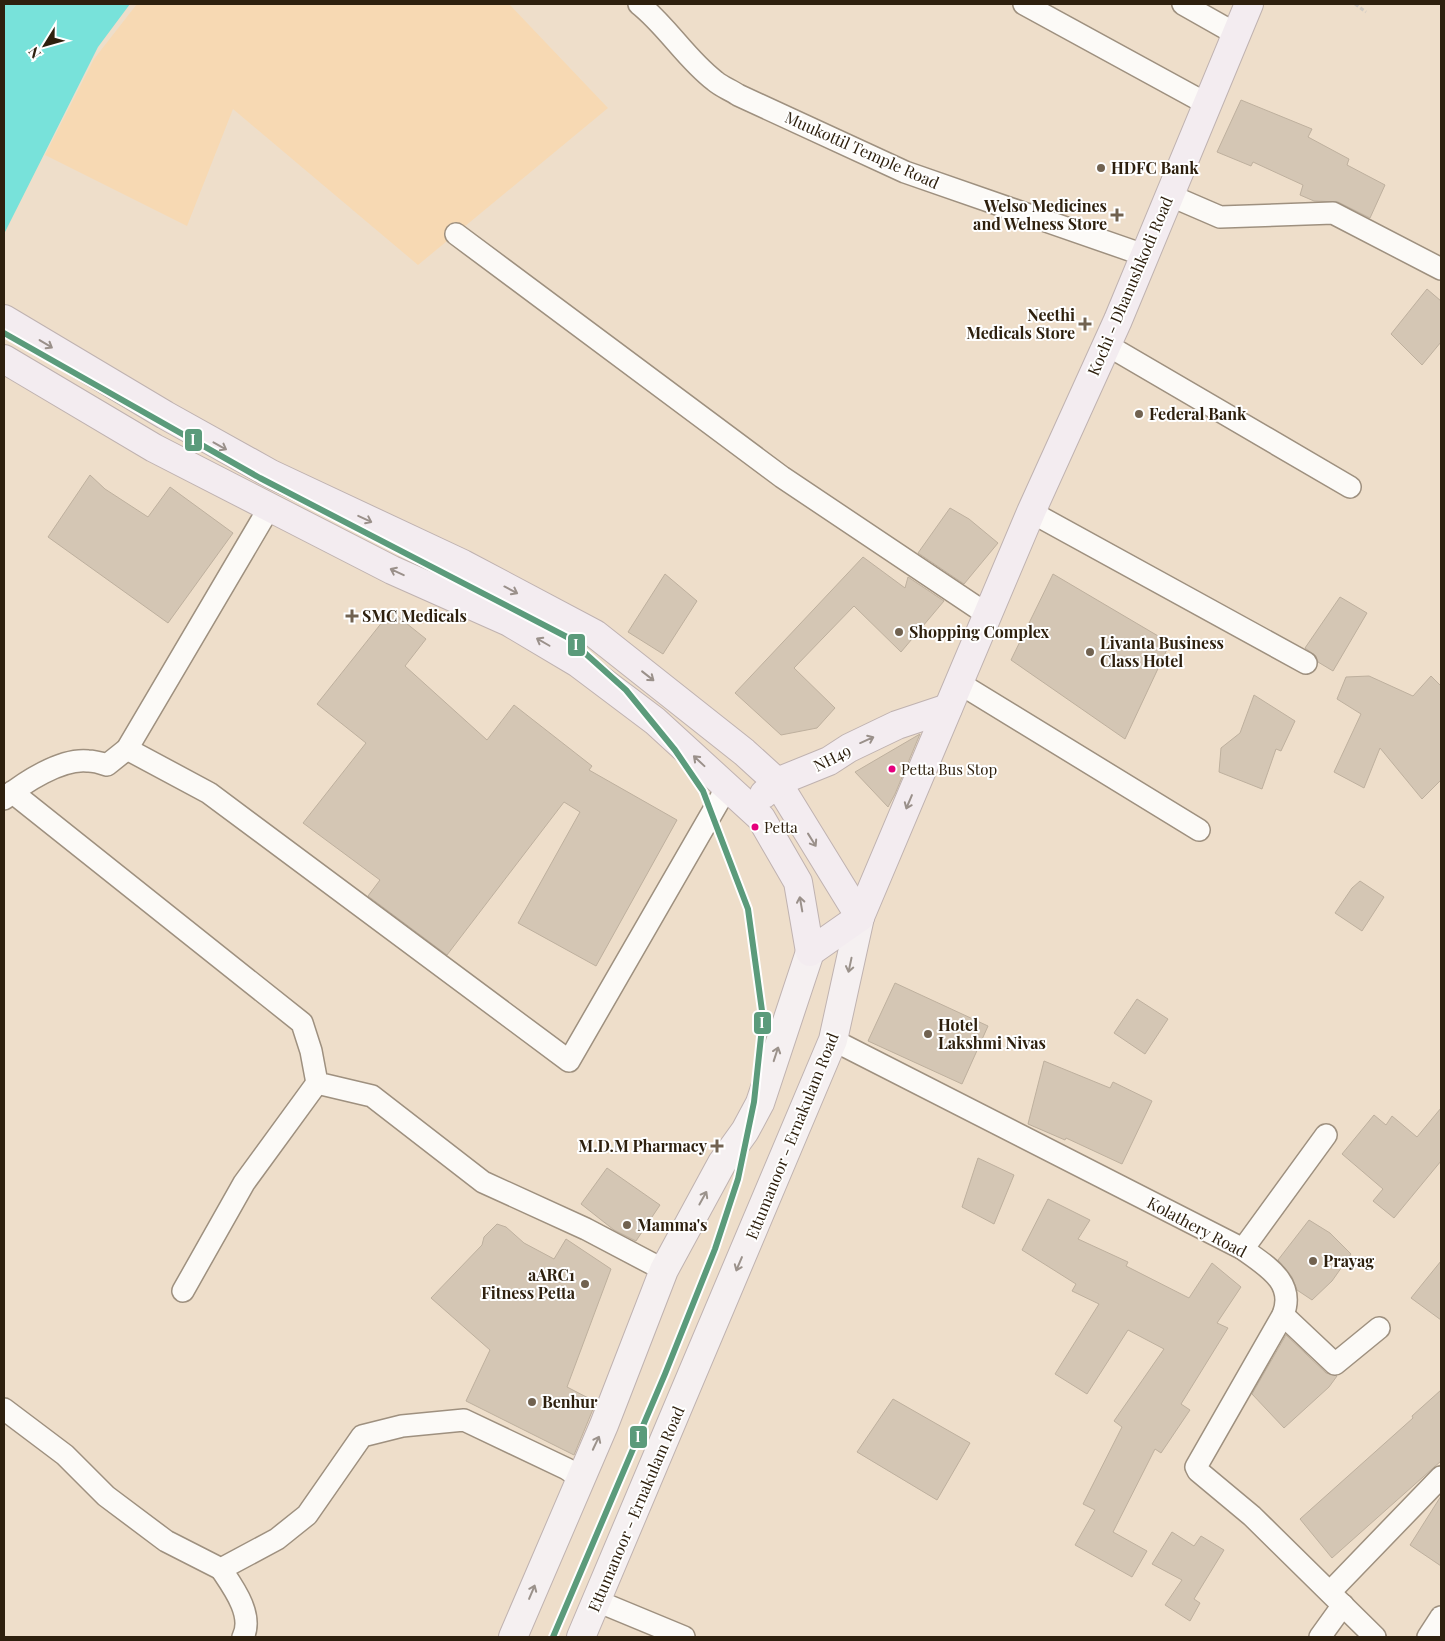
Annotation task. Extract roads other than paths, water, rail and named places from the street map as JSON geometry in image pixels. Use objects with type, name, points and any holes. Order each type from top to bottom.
[{"type":"highway","name":"Kochi - Dhanushkodi Road","points":[[860,917],[1031,512],[1106,345],[1249,4]]},
{"type":"highway","points":[[4,319],[165,415],[272,474],[463,564],[595,634],[744,752],[777,782],[860,917],[810,952],[798,882],[761,818],[655,721],[578,662],[509,622],[392,570],[154,448],[4,359]]},
{"type":"highway","points":[[154,448],[165,415]]},
{"type":"highway","name":"NH49","points":[[750,807],[777,782],[829,761],[849,748],[897,725],[948,708]]},
{"type":"main road","name":"Ettumanoor - Ernakulam Road","points":[[582,1637],[834,1040],[860,917]]},
{"type":"main road","points":[[513,1637],[604,1425],[664,1270],[722,1163],[745,1131],[760,1103],[810,952]]},
{"type":"street","name":"Muukottil Temple Road","points":[[639,4],[656,17],[694,62],[708,75],[738,95],[904,172],[1144,255]]},
{"type":"street","points":[[1024,4],[1207,104]]},
{"type":"street","points":[[1183,4],[1236,34]]},
{"type":"street","points":[[1169,195],[1220,217],[1333,213],[1441,269]]},
{"type":"street","points":[[456,234],[782,477],[988,615]]},
{"type":"street","points":[[1106,345],[1350,487]]},
{"type":"street","points":[[183,1292],[244,1183],[317,1083],[311,1051],[302,1023],[8,796],[23,783],[67,764],[86,760],[107,765],[127,749],[268,508]]},
{"type":"street","points":[[1031,512],[1306,663]]},
{"type":"street","points":[[959,683],[1199,830]]},
{"type":"street","points":[[127,749],[209,793],[569,1061],[727,787]]},
{"type":"street","name":"Kolathery Road","points":[[834,1040],[1243,1249],[1269,1269],[1283,1285],[1288,1305],[1196,1467],[1252,1516],[1375,1637]]},
{"type":"street","points":[[317,1083],[372,1096],[482,1182],[570,1221],[664,1270]]},
{"type":"street","points":[[1243,1249],[1326,1135]]},
{"type":"street","points":[[1283,1315],[1335,1364],[1379,1328]]},
{"type":"street","points":[[4,1409],[65,1454],[106,1496],[166,1541],[221,1569],[240,1599],[247,1630],[243,1637]]},
{"type":"street","points":[[221,1569],[277,1539],[307,1515],[362,1436],[402,1426],[464,1420],[567,1469],[580,1478]]},
{"type":"street","points":[[1320,1637],[1336,1599],[1441,1476]]},
{"type":"street","points":[[597,1601],[684,1637]]},
{"type":"street","points":[[1428,1637],[1441,1617]]},
{"type":"water","points":[[4,4],[130,4],[98,47],[4,234]]},
{"type":"place","name":"HDFC Bank","points":[[1101,168]]},
{"type":"place","name":"Welso Medicines and Welness Store","points":[[1117,215]]},
{"type":"place","name":"Neethi Medicals Store","points":[[1085,324]]},
{"type":"place","name":"Federal Bank","points":[[1139,414]]},
{"type":"place","name":"SMC Medicals","points":[[352,616]]},
{"type":"place","name":"Shopping Complex","points":[[899,632]]},
{"type":"place","name":"Livanta Business Class Hotel","points":[[1090,652]]},
{"type":"place","name":"Petta Bus Stop","points":[[892,769]]},
{"type":"place","name":"Petta","points":[[755,827]]},
{"type":"place","name":"Hotel Lakshmi Nivas","points":[[928,1034]]},
{"type":"place","name":"M.D.M Pharmacy","points":[[717,1146]]},
{"type":"place","name":"Mamma's","points":[[627,1225]]},
{"type":"place","name":"Prayag","points":[[1313,1261]]},
{"type":"place","name":"aARC1 Fitness Petta","points":[[585,1284]]},
{"type":"place","name":"Benhur","points":[[532,1402]]}]
